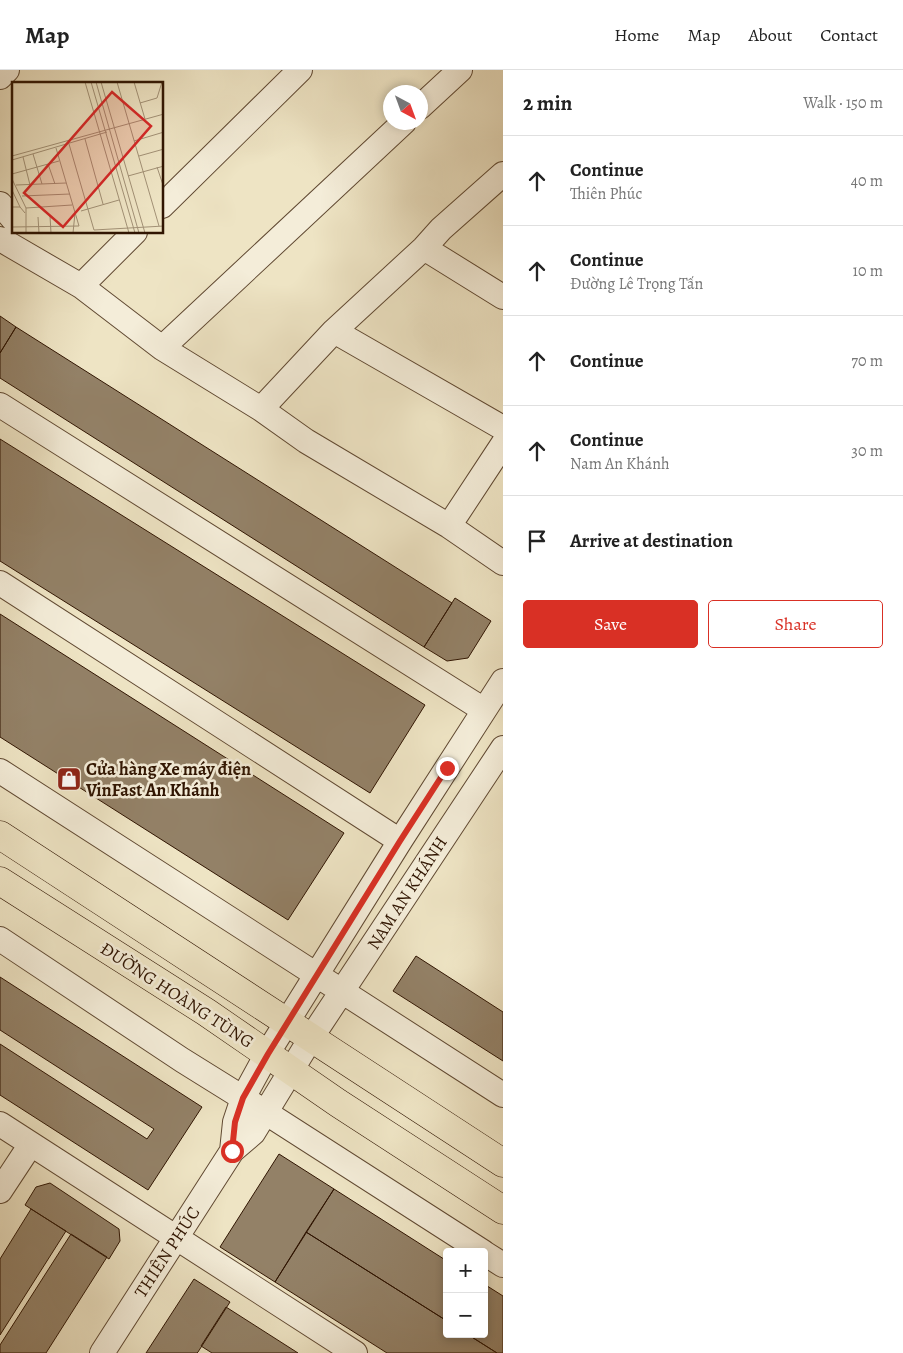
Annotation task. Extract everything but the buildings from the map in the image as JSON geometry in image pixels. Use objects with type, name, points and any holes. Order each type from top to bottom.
[{"type":"main road","name":"ĐƯỜNG HOÀNG TÙNG","points":[[0,835],[503,1163]]},
{"type":"main road","name":"ĐƯỜNG HOÀNG TÙNG","points":[[0,881],[206,1012],[338,1103],[503,1210]]},
{"type":"street","points":[[0,77],[7,70]]},
{"type":"street","points":[[164,204],[300,70]]},
{"type":"street","points":[[428,100],[460,70]]},
{"type":"street","points":[[162,348],[395,130]]},
{"type":"street","points":[[261,409],[334,331],[503,174]]},
{"type":"street","points":[[0,204],[12,218]]},
{"type":"street","points":[[81,286],[133,234]]},
{"type":"street","points":[[10,239],[81,286],[162,348],[261,409],[306,442],[449,526],[503,563]]},
{"type":"street","points":[[424,248],[503,297]]},
{"type":"street","points":[[334,331],[503,428]]},
{"type":"street","points":[[0,405],[484,710]]},
{"type":"street","points":[[449,526],[503,444]]},
{"type":"street","points":[[0,583],[400,841]]},
{"type":"street","name":"NAM AN KHÁNH","points":[[316,975],[503,681]]},
{"type":"street","name":"NAM AN KHÁNH","points":[[291,1071],[503,748]]},
{"type":"street","points":[[447,768],[477,788]]},
{"type":"street","points":[[0,771],[503,1095]]},
{"type":"street","points":[[0,939],[182,1060],[477,1248]]},
{"type":"street","name":"THIÊN PHÚC","points":[[232,1151],[235,1122],[243,1098],[316,975]]},
{"type":"street","name":"THIÊN PHÚC","points":[[102,1353],[232,1151],[253,1133],[291,1071]]},
{"type":"street","points":[[0,1124],[355,1353]]},
{"type":"street","points":[[0,1191],[31,1144]]},
{"type":"street","points":[[488,1255],[503,1265]]},
{"type":"place","name":"Cửa hàng Xe máy điện VinFast An Khánh","points":[[69,779]]},
{"type":"route","points":[[232,1151],[235,1122],[243,1098],[316,975],[447,768]]}]
